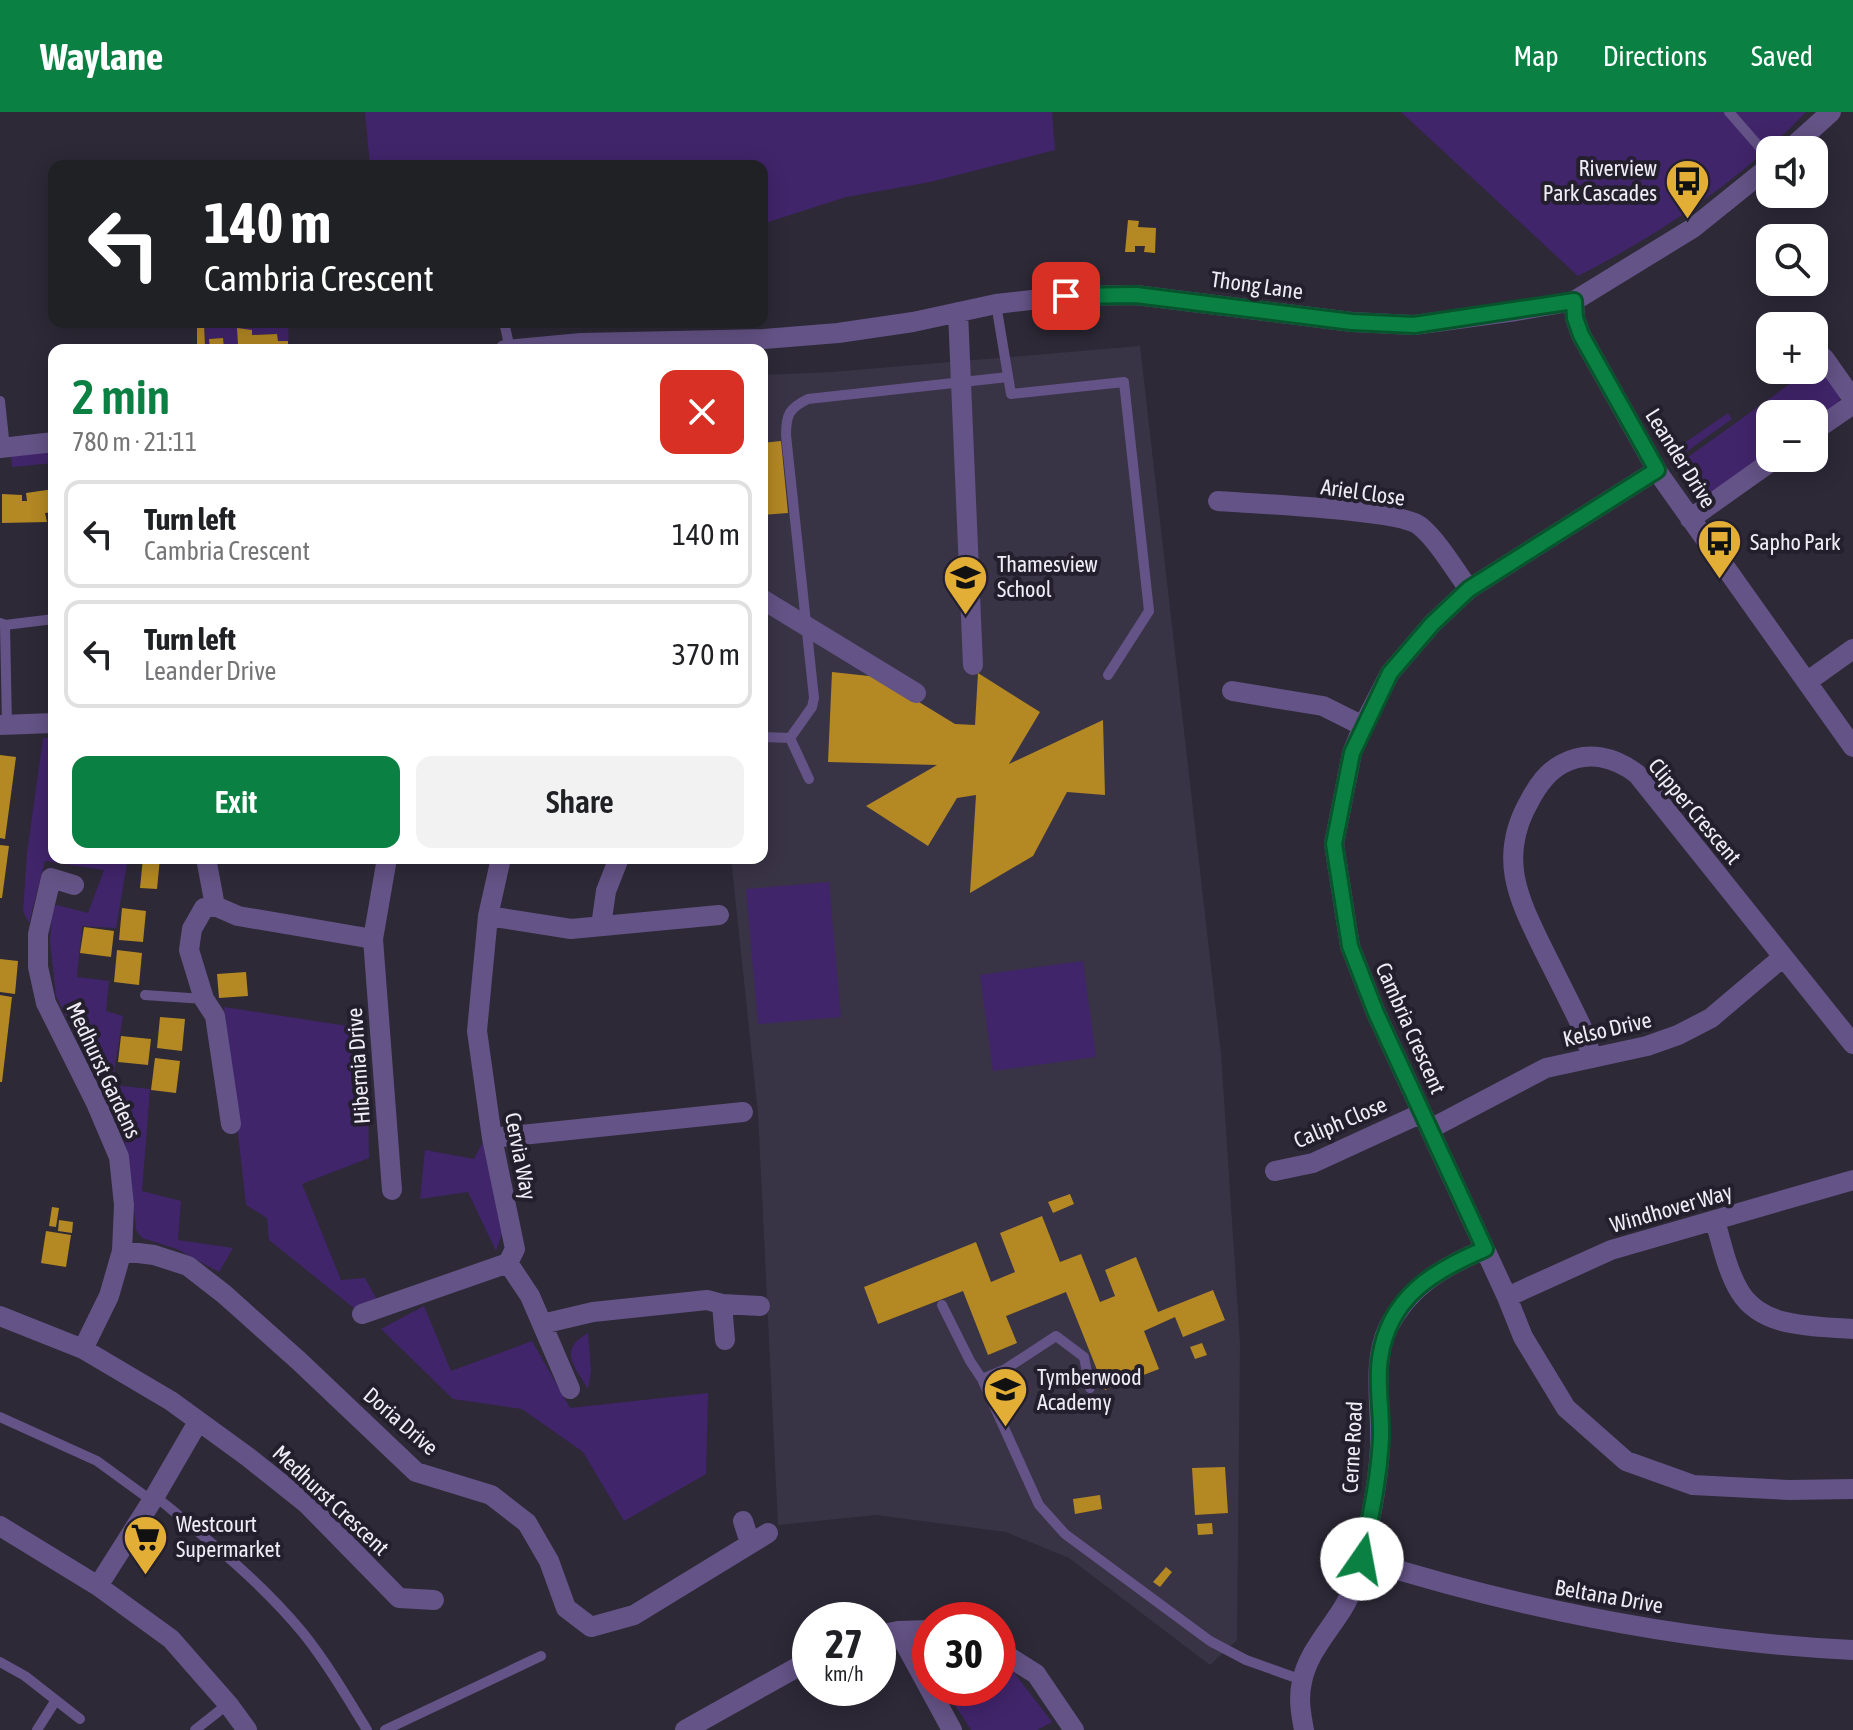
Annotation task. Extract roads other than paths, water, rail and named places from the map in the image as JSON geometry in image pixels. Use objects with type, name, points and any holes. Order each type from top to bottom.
[{"type":"street","points":[[1804,136],[1831,112]]},
{"type":"street","name":"Thong Lane","points":[[598,344],[764,339],[865,330],[996,304],[1066,296],[1136,295],[1352,322],[1414,325],[1574,301],[1693,228],[1756,177]]},
{"type":"street","name":"Leander Drive","points":[[1574,301],[1575,318],[1581,335],[1657,470],[1853,747]]},
{"type":"street","points":[[958,312],[973,665]]},
{"type":"street","points":[[1828,364],[1853,402],[1828,421]]},
{"type":"street","points":[[3,448],[48,443]]},
{"type":"street","name":"Cambria Crescent","points":[[1657,470],[1469,589],[1432,624],[1390,673],[1352,753],[1334,844],[1350,946],[1376,1013],[1523,1337],[1566,1408],[1626,1461],[1693,1485],[1789,1490],[1853,1489]]},
{"type":"street","points":[[1690,519],[1756,472]]},
{"type":"street","name":"Ariel Close","points":[[1218,501],[1365,513],[1418,524],[1469,589]]},
{"type":"street","points":[[768,603],[916,693]]},
{"type":"street","points":[[1808,681],[1853,649]]},
{"type":"street","points":[[1232,691],[1323,706],[1363,726]]},
{"type":"street","points":[[4,725],[48,723]]},
{"type":"street","name":"Clipper Crescent","points":[[1591,1057],[1585,1034],[1516,891],[1512,864],[1513,842],[1530,799],[1550,771],[1571,759],[1583,757],[1613,758],[1637,774],[1853,1044]]},
{"type":"street","points":[[207,864],[215,906]]},
{"type":"street","name":"Hibernia Drive","points":[[386,864],[373,939],[392,1190]]},
{"type":"street","name":"Cervia Way","points":[[500,864],[488,916],[477,1031],[492,1138],[515,1249],[508,1263]]},
{"type":"street","points":[[601,926],[606,891],[617,864]]},
{"type":"street","name":"Medhurst Gardens","points":[[74,885],[51,878],[38,934],[38,967],[46,1003],[119,1157],[124,1205],[122,1251],[109,1296],[83,1349]]},
{"type":"street","points":[[231,1124],[215,1016],[204,999],[189,950],[192,929],[204,908],[215,906],[238,916],[373,939]]},
{"type":"street","points":[[488,916],[559,928],[719,915]]},
{"type":"street","name":"Kelso Drive","points":[[1426,1121],[1546,1068],[1647,1046],[1689,1030],[1711,1018],[1783,957]]},
{"type":"street","points":[[492,1138],[743,1112]]},
{"type":"street","name":"Caliph Close","points":[[1275,1171],[1313,1163],[1426,1121]]},
{"type":"street","name":"Windhover Way","points":[[1507,1297],[1611,1250],[1853,1180]]},
{"type":"street","points":[[1715,1221],[1730,1271],[1741,1294],[1765,1316],[1796,1324],[1853,1329]]},
{"type":"street","name":"Cerne Road","points":[[1304,1730],[1300,1700],[1302,1680],[1312,1656],[1344,1606],[1362,1559],[1376,1489],[1381,1420],[1380,1359],[1387,1331],[1401,1305],[1420,1284],[1447,1265],[1485,1249]]},
{"type":"street","name":"Doria Drive","points":[[122,1251],[154,1255],[188,1266],[299,1361],[416,1472],[491,1495],[527,1523],[549,1561],[566,1608],[591,1627],[634,1615],[768,1533]]},
{"type":"street","points":[[362,1314],[508,1263],[530,1296],[570,1389]]},
{"type":"street","points":[[542,1324],[593,1312],[707,1300],[760,1306]]},
{"type":"street","points":[[722,1304],[725,1340]]},
{"type":"street","name":"Medhurst Crescent","points":[[0,1316],[83,1349],[171,1401],[307,1504],[399,1598],[434,1600]]},
{"type":"street","points":[[98,1586],[154,1499],[198,1422]]},
{"type":"street","points":[[743,1521],[750,1543]]},
{"type":"street","points":[[0,1526],[98,1586],[171,1639],[247,1730]]},
{"type":"street","name":"Beltana Drive","points":[[1362,1559],[1494,1598],[1593,1619],[1704,1635],[1853,1650]]},
{"type":"street","points":[[896,1645],[952,1730]]},
{"type":"street","points":[[1016,1661],[1036,1674],[1070,1729]]},
{"type":"street","points":[[685,1730],[792,1670]]},
{"type":"lane","points":[[1729,112],[1756,143]]},
{"type":"lane","points":[[996,304],[1011,394],[1124,382],[1149,611],[1108,675]]},
{"type":"lane","points":[[790,738],[814,702],[786,435],[789,412],[808,399],[1008,377]]},
{"type":"lane","points":[[0,401],[3,448]]},
{"type":"lane","points":[[4,725],[2,624],[48,620]]},
{"type":"lane","points":[[768,737],[790,738]]},
{"type":"lane","points":[[790,738],[809,779]]},
{"type":"lane","points":[[145,995],[204,999]]},
{"type":"lane","points":[[942,1305],[982,1379],[1039,1505],[1065,1534],[1210,1641],[1246,1660],[1302,1680]]},
{"type":"lane","points":[[982,1379],[1004,1370],[1056,1336],[1084,1357],[1090,1388]]},
{"type":"lane","points":[[0,1417],[97,1461],[154,1499],[263,1589],[304,1634],[367,1730]]},
{"type":"lane","points":[[385,1730],[541,1656]]},
{"type":"lane","points":[[0,1662],[25,1676],[80,1719]]},
{"type":"lane","points":[[37,1730],[56,1700]]},
{"type":"lane","points":[[195,1730],[228,1704]]},
{"type":"place","name":"Riverview Park Cascades","points":[[1688,220]]},
{"type":"place","name":"Sapho Park","points":[[1719,581]]},
{"type":"place","name":"Thamesview School","points":[[966,616]]},
{"type":"place","name":"Tymberwood Academy","points":[[1006,1429]]},
{"type":"place","name":"Westcourt Supermarket","points":[[145,1576]]}]
